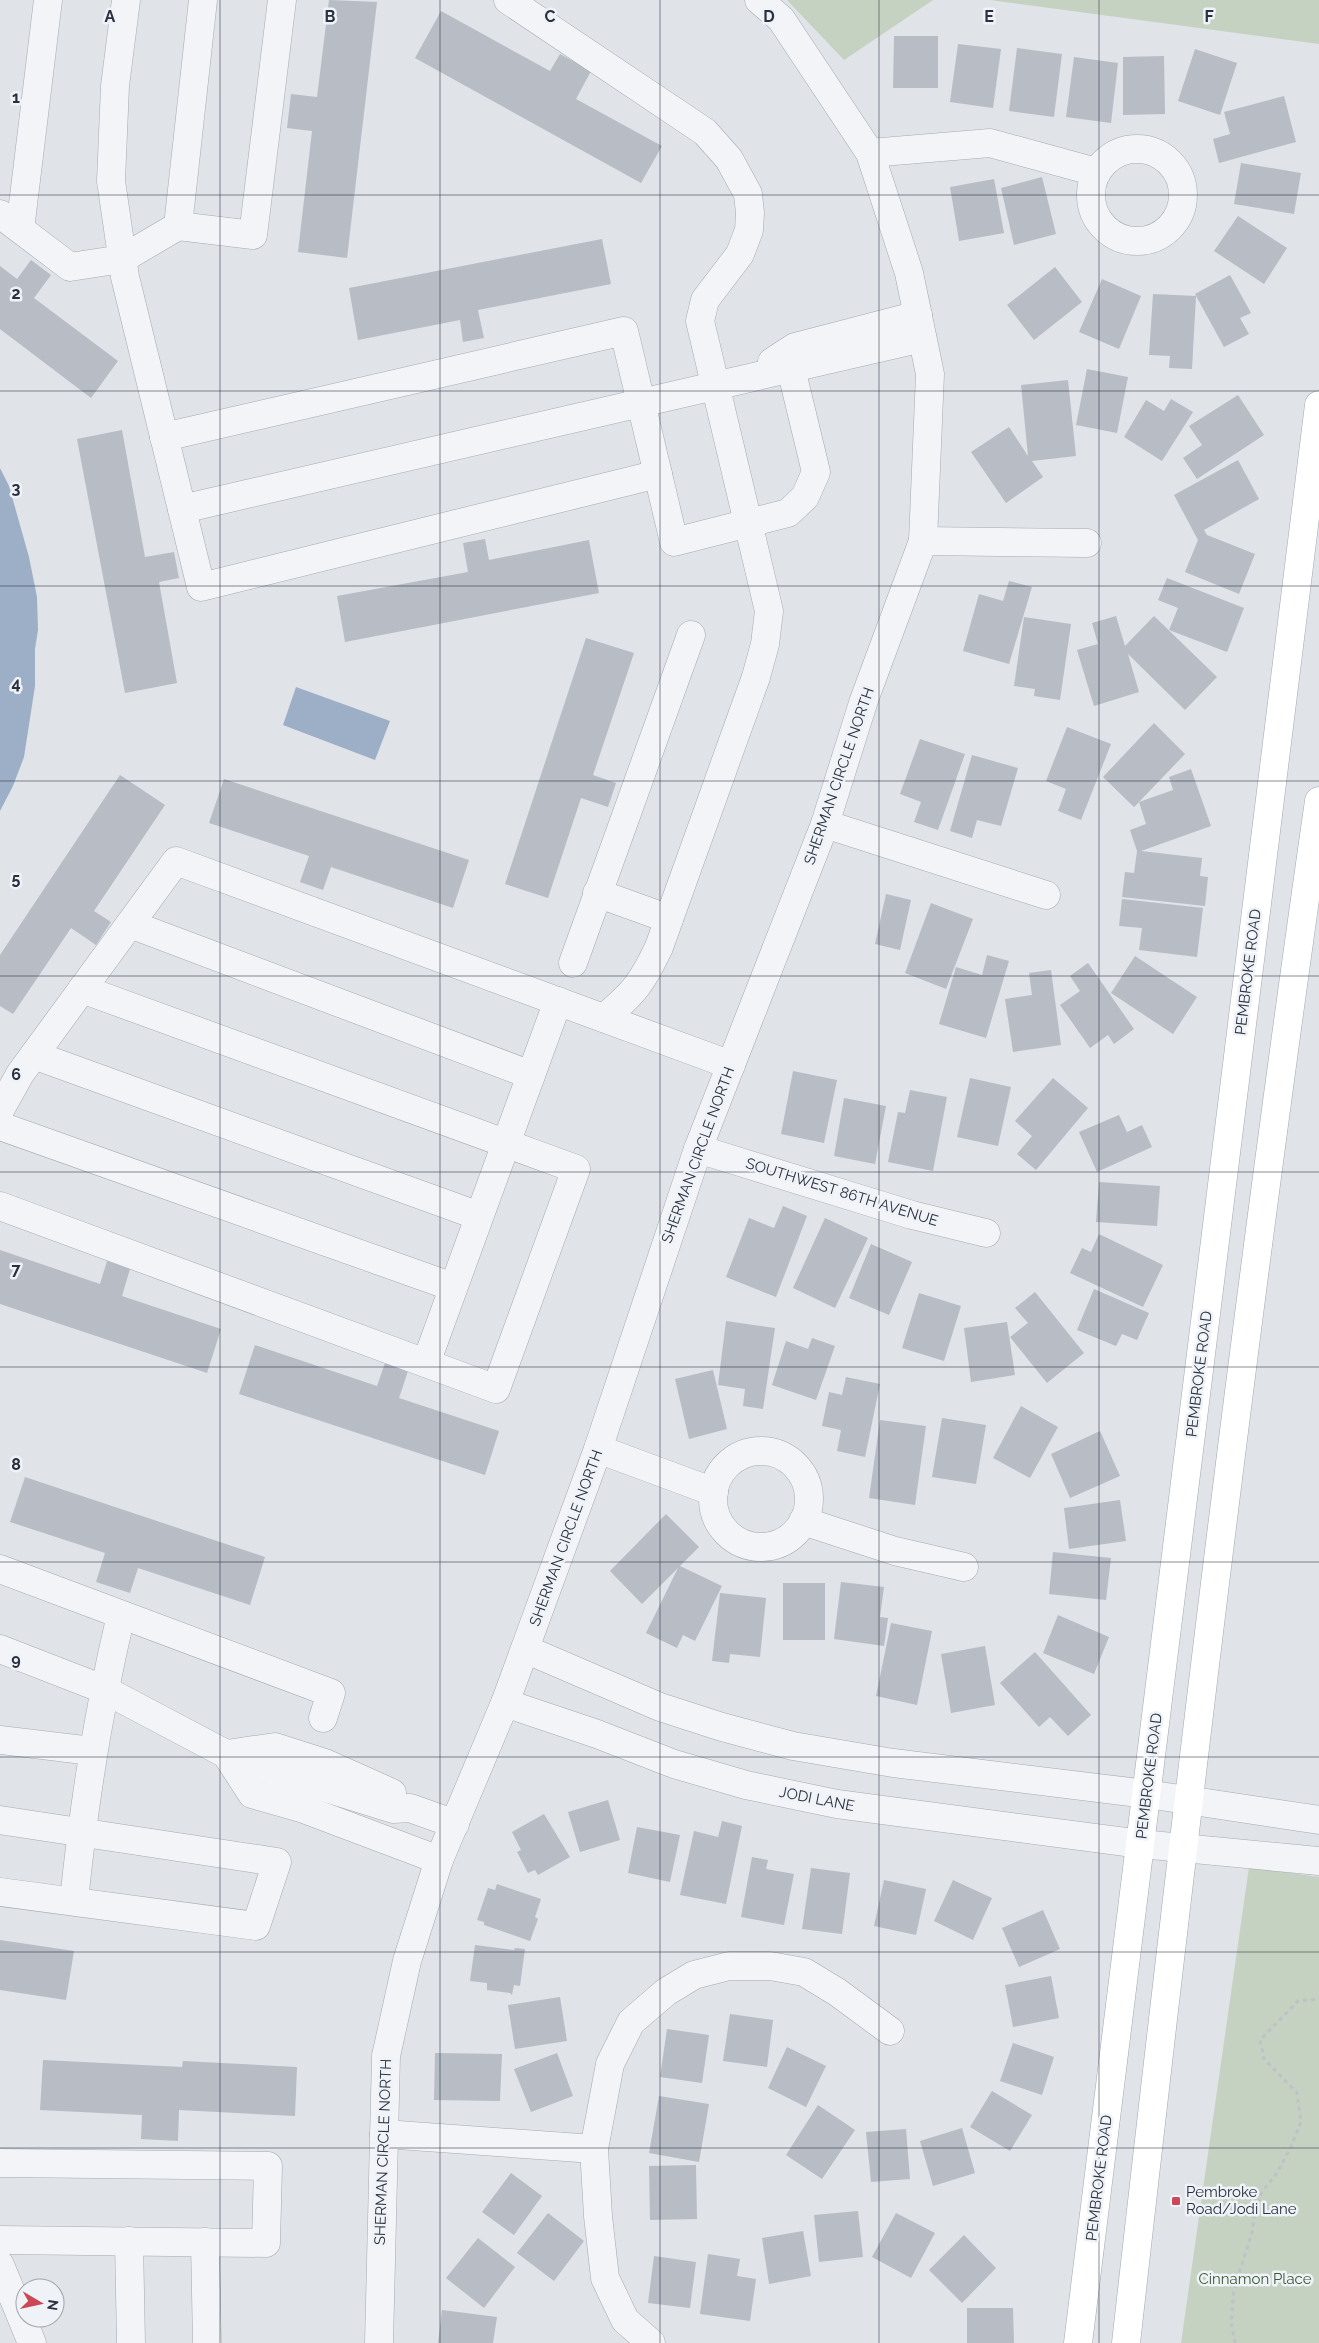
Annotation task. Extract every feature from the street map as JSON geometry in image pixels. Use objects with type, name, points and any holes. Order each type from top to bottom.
[{"type":"main road","name":"PEMBROKE ROAD","points":[[1078,2343],[1319,405]]},
{"type":"main road","points":[[1126,2343],[1181,1848],[1288,1012],[1319,801]]},
{"type":"street","points":[[48,0],[10,222],[70,267],[122,259],[178,226],[253,235],[282,0]]},
{"type":"street","points":[[126,0],[115,86],[111,182],[125,277],[201,587],[658,474]]},
{"type":"street","points":[[178,226],[203,0]]},
{"type":"street","points":[[508,0],[705,132],[730,159],[748,194],[750,214],[749,230],[740,254],[705,300],[700,321],[769,611],[765,644],[756,677],[669,919],[645,978],[630,996],[604,1018]]},
{"type":"street","name":"SHERMAN CIRCLE NORTH","points":[[379,2343],[386,2056],[407,1961],[439,1860],[456,1824],[525,1650],[598,1449],[698,1150],[825,824],[864,700],[923,541],[930,374],[909,274],[870,153],[781,18],[758,0]]},
{"type":"street","points":[[870,153],[990,143],[1096,172]]},
{"type":"street","points":[[164,437],[624,331],[674,542],[788,513],[805,497],[816,472],[789,360],[794,347],[920,326]]},
{"type":"street","points":[[182,509],[715,386],[751,377],[789,360]]},
{"type":"street","points":[[923,541],[1087,543]]},
{"type":"street","points":[[573,963],[691,636]]},
{"type":"street","points":[[825,824],[1046,895]]},
{"type":"street","points":[[0,1110],[20,1074],[34,1054],[176,861],[730,1065]]},
{"type":"street","points":[[597,893],[669,919]]},
{"type":"street","points":[[130,924],[531,1075]]},
{"type":"street","points":[[0,1206],[496,1389],[576,1169],[82,989]]},
{"type":"street","points":[[426,1363],[558,1001]]},
{"type":"street","points":[[34,1054],[479,1216]]},
{"type":"street","points":[[0,1126],[453,1287]]},
{"type":"street","name":"SOUTHWEST 86TH AVENUE","points":[[698,1150],[912,1215],[986,1233]]},
{"type":"street","points":[[598,1449],[714,1492]]},
{"type":"street","points":[[755,1451],[770,1451],[785,1456],[797,1467],[806,1481],[809,1497],[807,1513],[803,1522],[788,1539],[773,1545],[757,1547],[741,1543],[728,1534],[719,1522],[714,1507],[714,1492],[718,1477],[740,1455],[755,1451]]},
{"type":"street","points":[[803,1522],[895,1551],[964,1567]]},
{"type":"street","points":[[0,1569],[331,1694],[323,1718]]},
{"type":"street","points":[[74,1901],[92,1751],[103,1690],[121,1614]]},
{"type":"street","points":[[0,1649],[103,1690],[226,1754],[265,1769],[393,1809],[410,1808],[456,1824]]},
{"type":"street","points":[[525,1650],[660,1707],[722,1727],[793,1746],[893,1763],[1147,1794],[1319,1820]]},
{"type":"street","name":"JODI LANE","points":[[505,1703],[597,1734],[674,1764],[746,1784],[837,1804],[1141,1844]]},
{"type":"street","points":[[0,1740],[92,1751]]},
{"type":"street","points":[[226,1754],[252,1794],[301,1808],[439,1860]]},
{"type":"street","points":[[0,1820],[277,1862],[256,1926],[0,1892]]},
{"type":"street","points":[[1141,1844],[1319,1860]]},
{"type":"street","points":[[651,2343],[625,2320],[605,2278],[598,2216],[594,2149],[610,2064],[631,2022],[666,1992],[694,1975],[729,1966],[770,1966],[804,1972],[837,1992],[890,2031]]},
{"type":"street","points":[[384,2134],[594,2149]]},
{"type":"street","points":[[0,2163],[268,2166],[266,2243],[0,2240]]},
{"type":"street","points":[[129,2241],[131,2343]]},
{"type":"street","points":[[205,2242],[206,2343]]},
{"type":"street","points":[[0,2265],[32,2343]]},
{"type":"path","points":[[1235,2343],[1231,2322],[1234,2289],[1252,2233],[1255,2210],[1262,2192],[1277,2173],[1290,2149],[1301,2122],[1297,2093],[1264,2059],[1260,2040],[1298,2001],[1319,1999]]},
{"type":"green space","points":[[787,0],[933,0],[844,60]]},
{"type":"green space","points":[[990,0],[1319,0],[1319,44]]},
{"type":"green space","name":"Cinnamon Place","points":[[1249,1867],[1319,1877],[1319,2343],[1181,2343]]},
{"type":"water","points":[[0,468],[9,486],[29,557],[37,597],[38,630],[35,649],[35,686],[24,757],[13,786],[0,811]]},
{"type":"water","points":[[296,687],[390,721],[375,760],[283,725]]},
{"type":"building","points":[[329,0],[377,2],[347,258],[298,252],[312,131],[287,128],[291,94],[317,97]]},
{"type":"building","points":[[441,11],[550,71],[560,54],[591,71],[576,99],[662,146],[641,183],[415,58]]},
{"type":"building","points":[[894,36],[938,36],[938,88],[893,88]]},
{"type":"building","points":[[958,44],[1001,49],[993,108],[950,102]]},
{"type":"building","points":[[1017,48],[1062,54],[1054,117],[1009,111]]},
{"type":"building","points":[[1195,49],[1237,63],[1220,115],[1178,101]]},
{"type":"building","points":[[1164,56],[1165,114],[1123,115],[1123,57]]},
{"type":"building","points":[[1074,57],[1118,63],[1111,123],[1066,117]]},
{"type":"building","points":[[1284,96],[1296,142],[1219,163],[1213,139],[1230,134],[1224,112]]},
{"type":"building","points":[[1241,163],[1301,173],[1294,214],[1234,204]]},
{"type":"building","points":[[1042,177],[1056,234],[1014,245],[1001,188]]},
{"type":"building","points":[[994,179],[1004,233],[959,241],[950,187]]},
{"type":"building","points":[[1238,216],[1287,248],[1264,284],[1214,251]]},
{"type":"building","points":[[602,239],[611,284],[478,310],[484,338],[463,342],[460,320],[358,340],[349,288]]},
{"type":"building","points":[[31,260],[51,275],[34,298],[118,361],[91,398],[0,329],[0,266],[17,279]]},
{"type":"building","points":[[1055,267],[1082,302],[1034,340],[1007,305]]},
{"type":"building","points":[[1230,275],[1251,313],[1240,318],[1249,334],[1224,347],[1195,294]]},
{"type":"building","points":[[1102,279],[1141,296],[1119,349],[1079,332]]},
{"type":"building","points":[[1153,294],[1196,296],[1192,369],[1169,368],[1170,356],[1149,355]]},
{"type":"building","points":[[1087,369],[1128,377],[1117,433],[1076,425]]},
{"type":"building","points":[[1068,380],[1076,456],[1032,461],[1043,477],[1006,503],[971,452],[1009,427],[1028,456],[1021,385]]},
{"type":"building","points":[[1238,395],[1264,435],[1197,479],[1183,458],[1202,445],[1189,426]]},
{"type":"building","points":[[1171,399],[1193,412],[1162,461],[1124,437],[1146,400],[1164,411]]},
{"type":"building","points":[[122,430],[145,557],[174,552],[179,578],[159,582],[177,683],[125,693],[77,439]]},
{"type":"building","points":[[1238,460],[1259,499],[1204,530],[1207,535],[1255,554],[1239,594],[1185,572],[1198,540],[1174,495]]},
{"type":"building","points":[[485,539],[489,560],[589,540],[599,593],[345,642],[337,596],[468,572],[463,543]]},
{"type":"building","points":[[1167,578],[1244,608],[1227,652],[1169,630],[1178,608],[1158,600]]},
{"type":"building","points":[[1009,581],[1032,587],[1009,664],[963,651],[979,594],[1003,601]]},
{"type":"building","points":[[1116,616],[1125,646],[1154,616],[1217,677],[1185,710],[1128,654],[1139,692],[1094,706],[1077,650],[1098,644],[1092,623]]},
{"type":"building","points":[[1024,617],[1071,624],[1060,700],[1034,696],[1035,689],[1014,686]]},
{"type":"building","points":[[586,638],[634,653],[593,775],[616,783],[608,807],[581,798],[548,898],[505,884]]},
{"type":"building","points":[[1154,723],[1185,754],[1134,807],[1103,777]]},
{"type":"building","points":[[1067,727],[1111,744],[1081,820],[1058,811],[1066,789],[1046,781]]},
{"type":"building","points":[[920,739],[965,754],[938,830],[914,822],[921,802],[900,794]]},
{"type":"building","points":[[972,755],[1018,768],[1001,826],[977,820],[972,838],[950,831]]},
{"type":"building","points":[[1191,769],[1211,826],[1141,851],[1202,858],[1200,876],[1208,877],[1205,906],[1122,897],[1125,872],[1134,873],[1137,851],[1130,830],[1146,824],[1139,802],[1173,790],[1169,777]]},
{"type":"building","points":[[120,775],[165,805],[94,911],[111,922],[96,945],[71,928],[13,1014],[0,1006],[0,955]]},
{"type":"building","points":[[224,779],[469,860],[453,908],[331,867],[323,890],[300,882],[309,856],[209,823]]},
{"type":"building","points":[[886,894],[911,900],[900,950],[875,944]]},
{"type":"building","points":[[1122,899],[1203,908],[1197,957],[1139,950],[1142,928],[1119,926]]},
{"type":"building","points":[[931,903],[973,919],[946,989],[905,973]]},
{"type":"building","points":[[987,955],[1009,961],[986,1038],[939,1024],[956,967],[982,975]]},
{"type":"building","points":[[1135,956],[1197,997],[1173,1034],[1111,993]]},
{"type":"building","points":[[1088,963],[1134,1029],[1114,1044],[1108,1035],[1090,1048],[1060,1005],[1080,991],[1070,976]]},
{"type":"building","points":[[1051,970],[1061,1045],[1013,1052],[1005,999],[1032,995],[1029,973]]},
{"type":"building","points":[[793,1071],[837,1080],[824,1143],[781,1134]]},
{"type":"building","points":[[970,1078],[1011,1087],[998,1146],[957,1137]]},
{"type":"building","points":[[1053,1078],[1088,1108],[1036,1170],[1017,1154],[1032,1136],[1015,1121]]},
{"type":"building","points":[[910,1090],[947,1097],[933,1171],[888,1162],[898,1112],[905,1113]]},
{"type":"building","points":[[844,1098],[886,1106],[875,1164],[834,1156]]},
{"type":"building","points":[[1119,1115],[1127,1132],[1142,1125],[1152,1147],[1097,1172],[1079,1132]]},
{"type":"building","points":[[1099,1182],[1160,1186],[1157,1226],[1096,1222]]},
{"type":"building","points":[[783,1206],[807,1216],[776,1297],[726,1277],[749,1218],[774,1228]]},
{"type":"building","points":[[825,1218],[868,1238],[835,1308],[793,1288]]},
{"type":"building","points":[[1099,1234],[1163,1265],[1143,1307],[1070,1273],[1082,1248],[1091,1252]]},
{"type":"building","points":[[871,1244],[912,1262],[889,1315],[849,1298]]},
{"type":"building","points":[[0,1250],[100,1284],[107,1261],[130,1269],[122,1296],[221,1329],[207,1373],[0,1304]]},
{"type":"building","points":[[1094,1289],[1149,1313],[1137,1340],[1122,1334],[1116,1346],[1077,1330]]},
{"type":"building","points":[[1035,1292],[1084,1353],[1047,1383],[1010,1337],[1028,1323],[1015,1308]]},
{"type":"building","points":[[919,1293],[961,1306],[944,1361],[902,1348]]},
{"type":"building","points":[[726,1321],[775,1328],[763,1409],[743,1406],[745,1389],[718,1385]]},
{"type":"building","points":[[1007,1322],[1015,1375],[971,1382],[964,1328]]},
{"type":"building","points":[[812,1338],[835,1346],[816,1400],[772,1385],[786,1341],[808,1349]]},
{"type":"building","points":[[255,1345],[377,1386],[385,1363],[408,1371],[399,1398],[499,1431],[485,1475],[239,1394]]},
{"type":"building","points":[[713,1370],[727,1429],[689,1439],[675,1379]]},
{"type":"building","points":[[846,1377],[880,1384],[865,1457],[837,1451],[841,1430],[822,1426],[829,1392],[842,1395]]},
{"type":"building","points":[[1021,1406],[1058,1427],[1030,1478],[993,1458]]},
{"type":"building","points":[[942,1418],[986,1425],[976,1484],[932,1477]]},
{"type":"building","points":[[880,1420],[926,1426],[915,1505],[869,1498]]},
{"type":"building","points":[[1100,1431],[1120,1476],[1070,1498],[1051,1454]]},
{"type":"building","points":[[25,1477],[265,1557],[250,1605],[138,1568],[130,1593],[96,1582],[105,1553],[10,1522]]},
{"type":"building","points":[[1120,1500],[1126,1541],[1069,1549],[1064,1508]]},
{"type":"building","points":[[666,1514],[699,1547],[680,1566],[722,1586],[695,1641],[683,1635],[677,1648],[646,1633],[678,1568],[642,1604],[610,1571]]},
{"type":"building","points":[[1053,1552],[1111,1558],[1106,1600],[1049,1594]]},
{"type":"building","points":[[841,1582],[884,1587],[880,1617],[888,1618],[884,1646],[834,1639]]},
{"type":"building","points":[[783,1583],[825,1583],[825,1640],[783,1640]]},
{"type":"building","points":[[720,1593],[766,1598],[760,1657],[730,1654],[729,1663],[712,1661]]},
{"type":"building","points":[[1058,1615],[1109,1637],[1094,1674],[1043,1653]]},
{"type":"building","points":[[891,1623],[932,1631],[917,1705],[876,1696]]},
{"type":"building","points":[[985,1646],[995,1705],[951,1713],[941,1654]]},
{"type":"building","points":[[1035,1652],[1091,1715],[1068,1736],[1050,1717],[1039,1727],[1000,1683]]},
{"type":"building","points":[[608,1800],[620,1840],[580,1852],[568,1812]]},
{"type":"building","points":[[544,1814],[570,1857],[538,1875],[535,1870],[528,1873],[517,1852],[521,1850],[512,1832]]},
{"type":"building","points":[[722,1821],[742,1826],[726,1904],[680,1895],[694,1831],[718,1837]]},
{"type":"building","points":[[637,1827],[680,1835],[670,1882],[628,1873]]},
{"type":"building","points":[[752,1857],[768,1860],[766,1869],[794,1874],[784,1925],[741,1917]]},
{"type":"building","points":[[811,1868],[850,1873],[842,1934],[802,1929]]},
{"type":"building","points":[[884,1880],[926,1889],[916,1935],[874,1926]]},
{"type":"building","points":[[953,1880],[992,1898],[973,1940],[934,1921]]},
{"type":"building","points":[[497,1884],[541,1899],[535,1917],[538,1919],[530,1941],[484,1925],[484,1922],[477,1920],[488,1888],[495,1890]]},
{"type":"building","points":[[1043,1910],[1060,1949],[1019,1967],[1002,1928]]},
{"type":"building","points":[[0,1940],[74,1951],[66,2000],[0,1990]]},
{"type":"building","points":[[475,1945],[514,1950],[515,1948],[525,1949],[520,1986],[514,1985],[512,1995],[510,1993],[487,1990],[487,1983],[470,1981]]},
{"type":"building","points":[[1051,1976],[1059,2018],[1013,2027],[1005,1985]]},
{"type":"building","points":[[560,1997],[567,2041],[515,2049],[508,2005]]},
{"type":"building","points":[[730,2014],[773,2020],[767,2067],[723,2061]]},
{"type":"building","points":[[667,2029],[709,2035],[702,2083],[660,2077]]},
{"type":"building","points":[[1013,2043],[1054,2057],[1042,2095],[1000,2081]]},
{"type":"building","points":[[787,2047],[826,2066],[806,2107],[768,2088]]},
{"type":"building","points":[[435,2053],[502,2054],[500,2101],[434,2100]]},
{"type":"building","points":[[557,2053],[573,2096],[531,2112],[514,2069]]},
{"type":"building","points":[[43,2060],[182,2067],[183,2061],[297,2067],[295,2116],[179,2110],[178,2141],[141,2139],[142,2115],[40,2110]]},
{"type":"building","points":[[992,2091],[1032,2115],[1010,2151],[970,2127]]},
{"type":"building","points":[[659,2096],[709,2104],[699,2162],[649,2153]]},
{"type":"building","points":[[818,2105],[855,2130],[822,2179],[786,2155]]},
{"type":"building","points":[[962,2128],[975,2173],[933,2186],[920,2141]]},
{"type":"building","points":[[906,2129],[910,2179],[871,2182],[866,2132]]},
{"type":"building","points":[[696,2165],[697,2219],[650,2220],[649,2166]]},
{"type":"building","points":[[511,2173],[542,2196],[514,2235],[482,2212]]},
{"type":"building","points":[[858,2211],[863,2257],[819,2262],[814,2215]]},
{"type":"building","points":[[548,2213],[584,2241],[554,2281],[517,2253]]},
{"type":"building","points":[[896,2213],[935,2233],[911,2278],[872,2257]]},
{"type":"building","points":[[803,2231],[811,2276],[769,2284],[762,2238]]},
{"type":"building","points":[[964,2235],[996,2268],[962,2303],[929,2270]]},
{"type":"building","points":[[478,2238],[515,2267],[484,2308],[446,2278]]},
{"type":"building","points":[[708,2254],[740,2259],[737,2276],[756,2279],[750,2321],[700,2314]]},
{"type":"building","points":[[654,2256],[696,2262],[690,2308],[648,2303]]},
{"type":"building","points":[[967,2308],[1013,2308],[1014,2343],[967,2343]]},
{"type":"building","points":[[442,2310],[497,2317],[493,2343],[438,2343]]},
{"type":"place","name":"Pembroke Road/Jodi Lane","points":[[1176,2201]]}]
